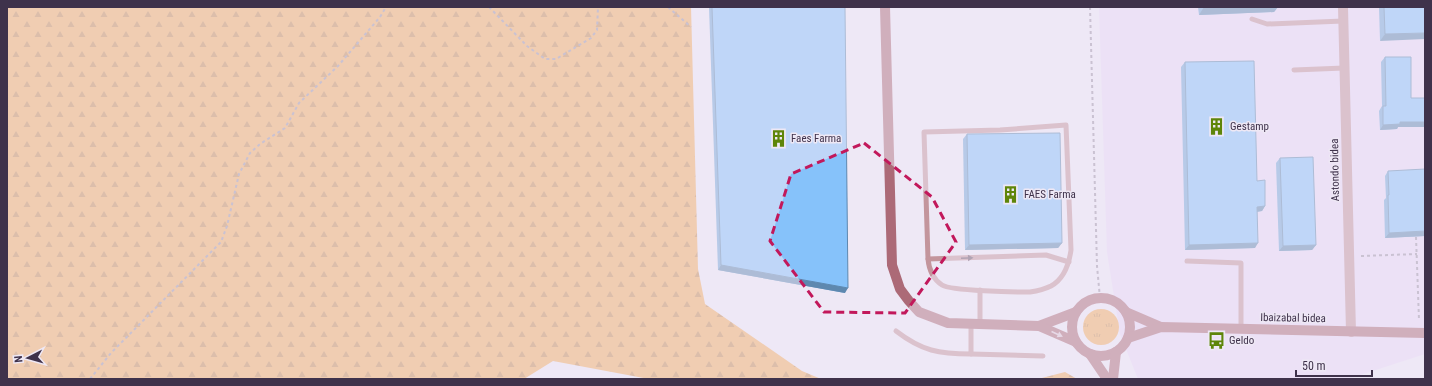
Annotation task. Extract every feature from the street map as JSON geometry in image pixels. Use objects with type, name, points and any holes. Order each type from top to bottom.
[{"type":"street","points":[[885,7],[892,265],[900,289],[919,312],[948,323],[1039,326],[1076,342]]},
{"type":"street","name":"Astondo bidea","points":[[1343,7],[1351,332]]},
{"type":"street","points":[[1039,326],[1076,312],[1090,300],[1100,298],[1110,300],[1116,302],[1126,312],[1130,325],[1128,338],[1121,349],[1103,356],[1090,354],[1084,351],[1076,342],[1072,330],[1072,324],[1076,312]]},
{"type":"street","name":"Ibaizabal bidea","points":[[1126,312],[1161,327]]},
{"type":"street","name":"Ibaizabal bidea","points":[[1128,338],[1161,327],[1425,333]]},
{"type":"street","points":[[1113,379],[1116,352]]},
{"type":"street","points":[[1090,354],[1107,379]]},
{"type":"lane","points":[[1252,19],[1267,24],[1343,21]]},
{"type":"lane","points":[[1294,70],[1344,68]]},
{"type":"lane","points":[[1066,125],[1071,250],[1069,262],[1060,279],[1052,286],[1032,292],[951,288],[943,286],[934,278],[929,270],[928,260],[924,132],[1000,130],[1066,125]]},
{"type":"lane","points":[[928,260],[1046,255],[1069,262]]},
{"type":"lane","points":[[1188,262],[1241,263],[1241,329]]},
{"type":"lane","points":[[971,354],[980,290]]},
{"type":"lane","points":[[896,331],[918,346],[928,350],[951,354],[1043,356]]},
{"type":"path","points":[[90,379],[111,353],[221,242],[227,226],[239,174],[250,153],[260,144],[285,128],[300,103],[338,66],[380,17],[386,7]]},
{"type":"path","points":[[489,7],[527,46],[545,59],[556,59],[591,38],[597,30],[598,7]]},
{"type":"path","points":[[668,7],[691,26]]},
{"type":"path","points":[[1090,7],[1097,266],[1100,298]]},
{"type":"path","points":[[1416,236],[1419,320]]},
{"type":"path","points":[[1361,256],[1417,254]]},
{"type":"highlighted area","points":[[864,143],[932,197],[956,242],[905,313],[824,312],[770,241],[791,174]]},
{"type":"shaded area","points":[[1099,7],[1425,7],[1425,354],[1348,379],[1138,379],[1120,334],[1107,252]]},
{"type":"green space","points":[[7,7],[691,7],[698,269],[705,304],[802,371],[821,379],[649,379],[553,361],[524,379],[7,379]]},
{"type":"green space","points":[[1104,309],[1114,314],[1118,320],[1118,334],[1114,340],[1108,344],[1098,345],[1088,340],[1084,334],[1083,324],[1088,314],[1094,310]]},
{"type":"green space","points":[[1065,372],[1077,379],[1038,379]]},
{"type":"building","name":"Faes Farma","points":[[712,7],[845,7],[848,288],[721,265]]},
{"type":"building","points":[[1384,7],[1425,7],[1425,33],[1385,34]]},
{"type":"building","points":[[1385,57],[1411,57],[1411,98],[1425,98],[1425,122],[1400,122],[1400,124],[1383,125],[1383,106],[1386,106]]},
{"type":"building","name":"Gestamp","points":[[1254,61],[1257,181],[1265,180],[1265,206],[1257,207],[1258,243],[1189,245],[1185,62]]},
{"type":"building","name":"FAES Farma","points":[[1060,133],[1062,243],[969,245],[967,134]]},
{"type":"building","name":"Gestamp","points":[[1313,157],[1316,245],[1283,246],[1280,158]]},
{"type":"building","points":[[1425,169],[1425,231],[1389,233],[1388,171]]},
{"type":"place","name":"Gestamp","points":[[1217,126]]},
{"type":"place","name":"Faes Farma","points":[[778,138]]},
{"type":"place","name":"FAES Farma","points":[[1011,194]]},
{"type":"place","name":"Geldo","points":[[1216,340]]}]
